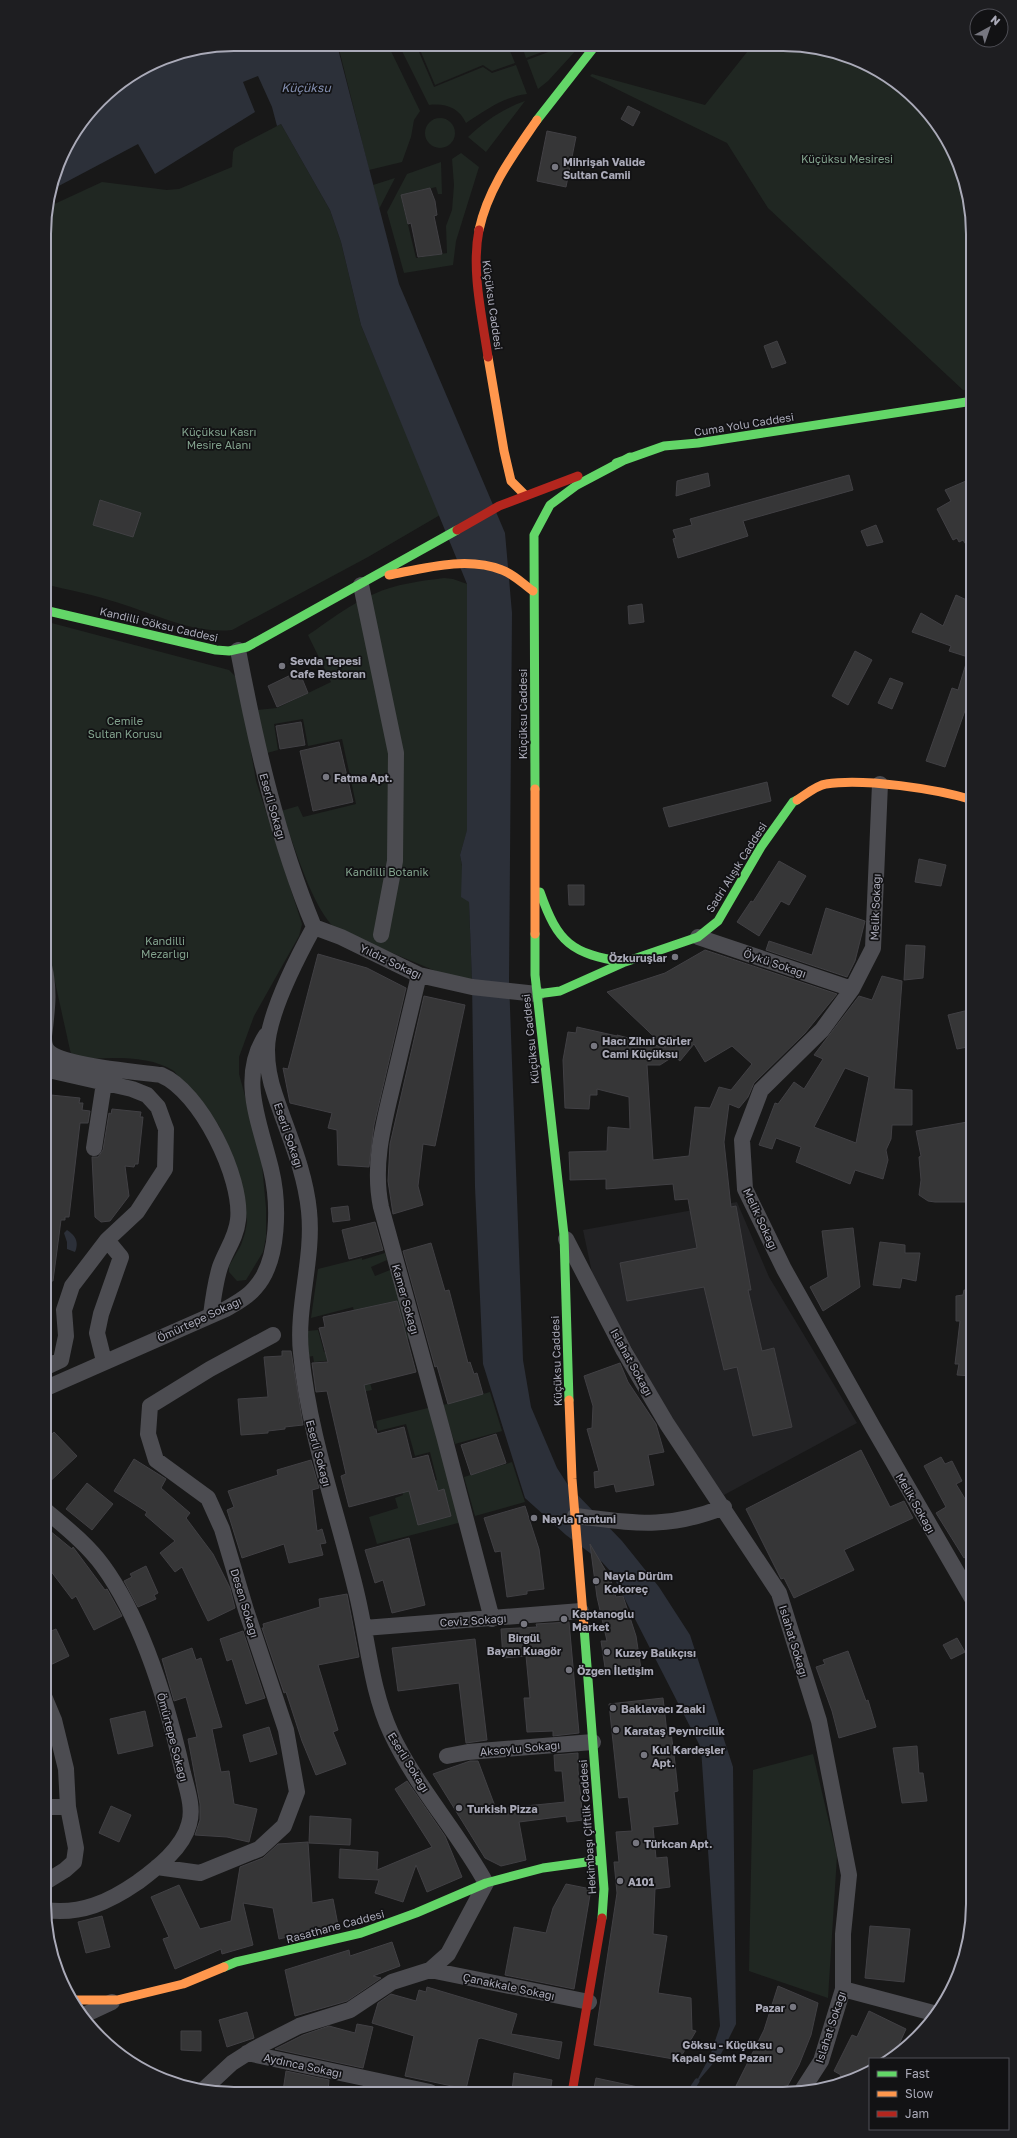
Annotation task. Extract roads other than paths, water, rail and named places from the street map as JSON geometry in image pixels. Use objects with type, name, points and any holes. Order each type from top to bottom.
[{"type":"main road","name":"Küçüksu Caddesi","points":[[525,496],[511,482],[482,318],[474,250],[483,212],[501,173],[544,110],[591,51]]},
{"type":"main road","name":"Cuma Yolu Caddesi","points":[[525,496],[664,446],[698,443],[966,402]]},
{"type":"main road","name":"Küçüksu Caddesi","points":[[578,1558],[571,1472],[564,1236],[537,994],[533,591],[534,535],[541,518],[550,505],[577,485],[630,457]]},
{"type":"main road","name":"Kandilli Göksu Caddesi","points":[[51,612],[216,650],[238,650],[259,641],[367,582],[499,506],[525,496]]},
{"type":"main road","name":"Kandilli Göksu Caddesi","points":[[367,582],[441,566],[488,565],[504,571],[533,591]]},
{"type":"main road","name":"Sadri Alışık Caddesi","points":[[537,994],[560,991],[625,962],[698,937],[718,920],[761,847],[793,802],[825,784],[880,784],[954,794]]},
{"type":"main road","points":[[954,794],[966,790]]},
{"type":"main road","points":[[954,794],[966,798]]},
{"type":"main road","points":[[535,880],[554,928],[573,947],[596,958],[625,962]]},
{"type":"main road","points":[[540,1028],[547,1004],[560,991]]},
{"type":"main road","name":"Hekimbaşı Çiftlik Caddesi","points":[[573,2087],[589,2002],[602,1916],[604,1889],[578,1558]]},
{"type":"main road","name":"Rasathane Caddesi","points":[[78,2000],[117,2000],[182,1984],[236,1962],[361,1933],[416,1913],[486,1883],[543,1868],[601,1860]]},
{"type":"street","points":[[367,582],[396,753],[395,861],[381,935]]},
{"type":"street","name":"Eserli Sokağı","points":[[238,650],[263,771],[277,820],[314,927],[290,975],[271,1026],[267,1049],[269,1070],[274,1092],[302,1174],[309,1214],[308,1267],[300,1332],[309,1414],[354,1580],[380,1705],[399,1750],[455,1833],[486,1883]]},
{"type":"street","name":"Melik Sokağı","points":[[880,784],[874,948],[852,989],[822,1030],[761,1090],[742,1140],[745,1189],[788,1276],[874,1430],[966,1588]]},
{"type":"street","name":"Yıldız Sokağı","points":[[314,927],[341,937],[419,976],[472,987],[537,994]]},
{"type":"street","name":"Öykü Sokağı","points":[[698,937],[852,989]]},
{"type":"street","name":"Kamer Sokağı","points":[[419,976],[382,1132],[377,1175],[378,1191],[492,1619]]},
{"type":"street","name":"Ömürtepe Sokağı","points":[[51,1386],[236,1303],[255,1288],[264,1275],[273,1250],[276,1226],[273,1177],[257,1118],[251,1083],[256,1054],[271,1026]]},
{"type":"street","points":[[51,1053],[64,1060],[161,1075],[169,1078],[189,1098],[216,1136],[232,1179],[238,1217],[232,1244],[220,1267],[211,1315]]},
{"type":"street","points":[[51,1072],[132,1089],[146,1095],[158,1106],[166,1129],[165,1169],[137,1212],[107,1240],[72,1286],[64,1310],[66,1336],[61,1360],[51,1365]]},
{"type":"street","points":[[94,1148],[104,1083]]},
{"type":"street","name":"Islahat Sokağı","points":[[564,1236],[628,1357],[667,1424],[724,1506],[779,1593],[819,1721],[849,1875],[842,1934],[843,1989],[821,2061],[805,2085]]},
{"type":"street","points":[[104,1361],[97,1334],[101,1314],[121,1257],[107,1240]]},
{"type":"street","name":"Desen Sokağı","points":[[157,1867],[200,1873],[259,1849],[284,1826],[297,1792],[286,1730],[246,1610],[222,1528],[208,1498],[156,1460],[148,1434],[150,1406],[210,1369],[273,1335]]},
{"type":"street","points":[[575,1516],[656,1524],[688,1519],[724,1506]]},
{"type":"street","name":"Ömürtepe Sokağı","points":[[51,1515],[89,1550],[111,1578],[123,1597],[140,1636],[161,1692],[174,1734],[191,1814],[186,1833],[176,1847],[157,1867],[114,1897],[84,1909],[67,1912],[51,1911]]},
{"type":"street","name":"Ceviz Sokağı","points":[[364,1628],[582,1611]]},
{"type":"street","points":[[51,1713],[66,1769],[68,1808],[76,1848],[74,1862],[66,1870],[51,1879]]},
{"type":"street","name":"Aksoylu Sokağı","points":[[447,1756],[468,1752],[593,1742]]},
{"type":"street","points":[[51,1807],[68,1808]]},
{"type":"street","points":[[209,2085],[232,2063],[247,2053],[299,2026],[350,2010],[392,1982],[430,1970],[448,1954],[486,1883]]},
{"type":"street","name":"Çanakkale Sokağı","points":[[430,1970],[589,2002]]},
{"type":"street","points":[[843,1989],[930,2012]]},
{"type":"street","points":[[88,2013],[117,2000]]},
{"type":"street","name":"Aydınca Sokağı","points":[[247,2053],[407,2087]]},
{"type":"water","name":"Küçüksu","points":[[222,51],[339,51],[399,284],[505,533],[512,613],[509,981],[523,1360],[531,1407],[557,1468],[568,1485],[622,1541],[659,1587],[690,1635],[733,1767],[736,2024],[721,2054],[694,2086],[710,2056],[720,2026],[701,1748],[611,1572],[602,1562],[566,1535],[525,1498],[483,1364],[475,1187],[472,981],[469,902],[461,897],[462,865],[460,855],[467,830],[467,584],[361,325],[341,242],[330,210],[281,124],[277,126],[272,107],[258,76],[243,82],[255,112],[155,174],[138,144],[57,187],[70,153],[82,132],[96,113],[113,96],[132,82],[153,70],[187,57]]},
{"type":"water","points":[[67,1230],[73,1235],[77,1242],[75,1252],[67,1249],[67,1242],[64,1233]]},
{"type":"waterway","points":[[693,2087],[697,2081]]},
{"type":"place","name":"Mihrişah Valide Sultan Camii","points":[[555,167]]},
{"type":"place","name":"Sevda Tepesi Cafe Restoran","points":[[282,666]]},
{"type":"place","name":"Fatma Apt.","points":[[326,777]]},
{"type":"place","name":"Özkuruşlar","points":[[675,957]]},
{"type":"place","name":"Hacı Zihni Gürler Cami Küçüksu","points":[[594,1046]]},
{"type":"place","name":"Nayla Tantuni","points":[[534,1518]]},
{"type":"place","name":"Nayla Dürüm Kokoreç","points":[[596,1581]]},
{"type":"place","name":"Kaptanoğlu Market","points":[[564,1619]]},
{"type":"place","name":"Birgül Bayan Kuagör","points":[[524,1624]]},
{"type":"place","name":"Kuzey Balıkçısı","points":[[607,1652]]},
{"type":"place","name":"Özgen İletişim","points":[[569,1670]]},
{"type":"place","name":"Baklavacı Zaaki","points":[[613,1708]]},
{"type":"place","name":"Karataş Peynircilik","points":[[616,1730]]},
{"type":"place","name":"Kul Kardeşler Apt.","points":[[644,1755]]},
{"type":"place","name":"Turkish Pizza","points":[[459,1808]]},
{"type":"place","name":"Türkcan Apt.","points":[[636,1843]]},
{"type":"place","name":"A101","points":[[620,1881]]},
{"type":"place","name":"Pazar","points":[[793,2007]]},
{"type":"place","name":"Göksu - Küçüksu Kapalı Semt Pazarı","points":[[780,2050]]},
{"type":"park label","name":"Küçüksu Mesiresi","points":[[847,158]]},
{"type":"park label","name":"Küçüksu Kasrı Mesire Alanı","points":[[219,437]]},
{"type":"park label","name":"Cemile Sultan Korusu","points":[[125,726]]},
{"type":"park label","name":"Kandilli Botanik","points":[[387,871]]},
{"type":"park label","name":"Kandilli Mezarlığı","points":[[165,946]]}]
